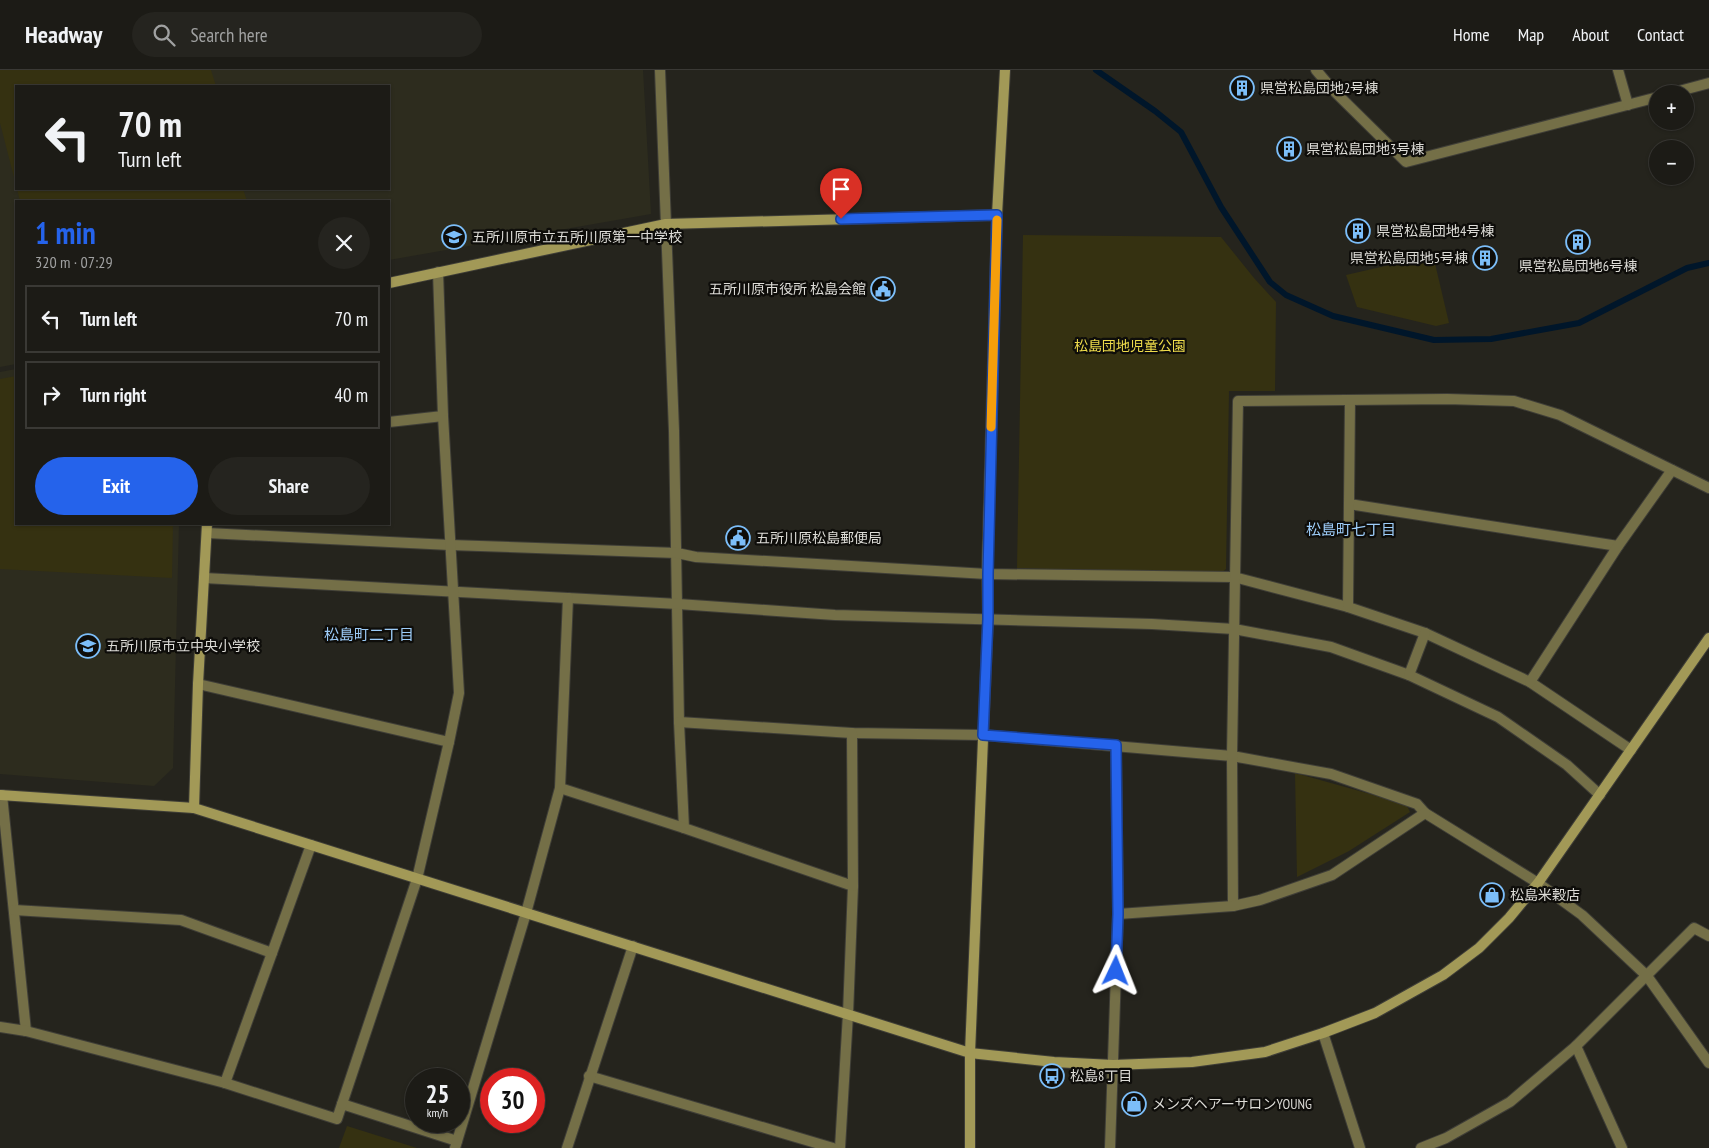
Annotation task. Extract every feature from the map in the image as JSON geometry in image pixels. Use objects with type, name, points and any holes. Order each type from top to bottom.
[{"type":"street","points":[[660,70],[674,431],[679,722],[684,828]]},
{"type":"street","points":[[970,1148],[970,1053],[988,619],[997,215],[1005,70]]},
{"type":"street","points":[[1316,70],[1332,90],[1406,162],[1649,99]]},
{"type":"street","points":[[1618,70],[1628,105]]},
{"type":"street","points":[[1694,87],[1709,83]]},
{"type":"street","points":[[390,283],[666,224],[997,215]]},
{"type":"street","points":[[0,1027],[26,1030],[225,1083],[337,1119],[417,878],[459,693],[443,416],[438,272]]},
{"type":"street","points":[[1233,906],[1232,756],[1238,401],[1447,399],[1514,402],[1560,415],[1709,488]]},
{"type":"street","points":[[1348,607],[1350,400]]},
{"type":"street","points":[[390,422],[443,416]]},
{"type":"street","points":[[1530,682],[1618,546],[1672,470]]},
{"type":"street","points":[[1349,504],[1618,546]]},
{"type":"street","points":[[194,808],[198,684],[207,528],[450,545],[677,553],[696,557],[988,574],[1234,577],[1348,607],[1425,633],[1530,682],[1631,750]]},
{"type":"street","points":[[204,578],[678,604],[835,615],[1152,624],[1234,629],[1332,647],[1409,675],[1498,717],[1567,765],[1600,795]]},
{"type":"street","points":[[342,1104],[456,1144],[526,913],[560,788],[568,598]]},
{"type":"street","points":[[1409,675],[1425,633]]},
{"type":"street","points":[[26,1030],[1,795],[194,808],[970,1053],[1054,1062],[1113,1065],[1192,1062],[1265,1052],[1375,1013],[1443,975],[1479,948],[1509,918],[1538,883],[1709,638]]},
{"type":"street","points":[[198,684],[449,742]]},
{"type":"street","points":[[679,722],[852,733],[983,735],[1116,745],[1232,756],[1331,774],[1417,804],[1425,813],[1538,883],[1582,915],[1647,976],[1709,1063]]},
{"type":"street","points":[[840,1148],[853,886],[852,733]]},
{"type":"street","points":[[1110,1148],[1118,914],[1116,745]]},
{"type":"street","points":[[560,788],[853,886]]},
{"type":"street","points":[[1118,914],[1233,906],[1260,900],[1332,875],[1425,813]]},
{"type":"street","points":[[225,1083],[310,845]]},
{"type":"street","points":[[14,910],[181,920],[272,953]]},
{"type":"street","points":[[1421,1148],[1446,1138],[1510,1102],[1576,1046],[1694,928],[1709,936]]},
{"type":"street","points":[[567,1148],[633,946]]},
{"type":"street","points":[[1323,1033],[1360,1148]]},
{"type":"street","points":[[1576,1046],[1622,1148]]},
{"type":"street","points":[[589,1076],[833,1148]]},
{"type":"shaded area","name":"五所川原市立五所川原第一中学校","points":[[0,70],[643,70],[651,214],[390,260],[390,200],[15,200],[15,364],[0,367]]},
{"type":"shaded area","name":"五所川原市立中央小学校","points":[[15,369],[15,525],[179,525],[173,768],[154,786],[0,774],[0,372]]},
{"type":"green space","points":[[0,70],[211,70],[216,85],[15,85],[15,181],[0,123]]},
{"type":"green space","points":[[17,190],[243,190],[247,200],[20,200]]},
{"type":"green space","name":"松島団地児童公園","points":[[1023,235],[1221,237],[1276,302],[1275,391],[1229,391],[1226,569],[1219,575],[1017,568]]},
{"type":"green space","points":[[1433,255],[1449,323],[1436,326],[1357,307],[1346,275]]},
{"type":"green space","points":[[15,376],[15,525],[173,525],[172,578],[0,569],[0,379]]},
{"type":"green space","points":[[1295,773],[1406,804],[1410,812],[1349,851],[1297,877]]},
{"type":"green space","points":[[347,1126],[417,1148],[339,1148]]},
{"type":"waterway","points":[[1096,70],[1155,111],[1181,132],[1221,207],[1270,282],[1286,295],[1333,316],[1434,340],[1491,339],[1579,323],[1687,268],[1709,263]]},
{"type":"slow traffic","points":[[991,427],[997,220]]},
{"type":"place","name":"県営松島団地2号棟","points":[[1242,88]]},
{"type":"place","name":"県営松島団地3号棟","points":[[1289,149]]},
{"type":"place","name":"県営松島団地4号棟","points":[[1358,231]]},
{"type":"place","name":"五所川原市立五所川原第一中学校","points":[[454,237]]},
{"type":"place","name":"県営松島団地6号棟","points":[[1578,242]]},
{"type":"place","name":"県営松島団地5号棟","points":[[1485,258]]},
{"type":"place","name":"五所川原市役所 松島会館","points":[[883,289]]},
{"type":"place","name":"五所川原松島郵便局","points":[[738,538]]},
{"type":"place","name":"五所川原市立中央小学校","points":[[88,646]]},
{"type":"place","name":"松島米穀店","points":[[1492,895]]},
{"type":"place","name":"松島8丁目","points":[[1052,1076]]},
{"type":"place","name":"メンズヘアーサロンYOUNG","points":[[1134,1104]]},
{"type":"district","name":"松島町七丁目","points":[[1351,530]]},
{"type":"district","name":"松島町二丁目","points":[[369,635]]},
{"type":"route","points":[[841,219],[997,215],[988,619],[983,735],[1116,745],[1118,914],[1116,971]]}]
